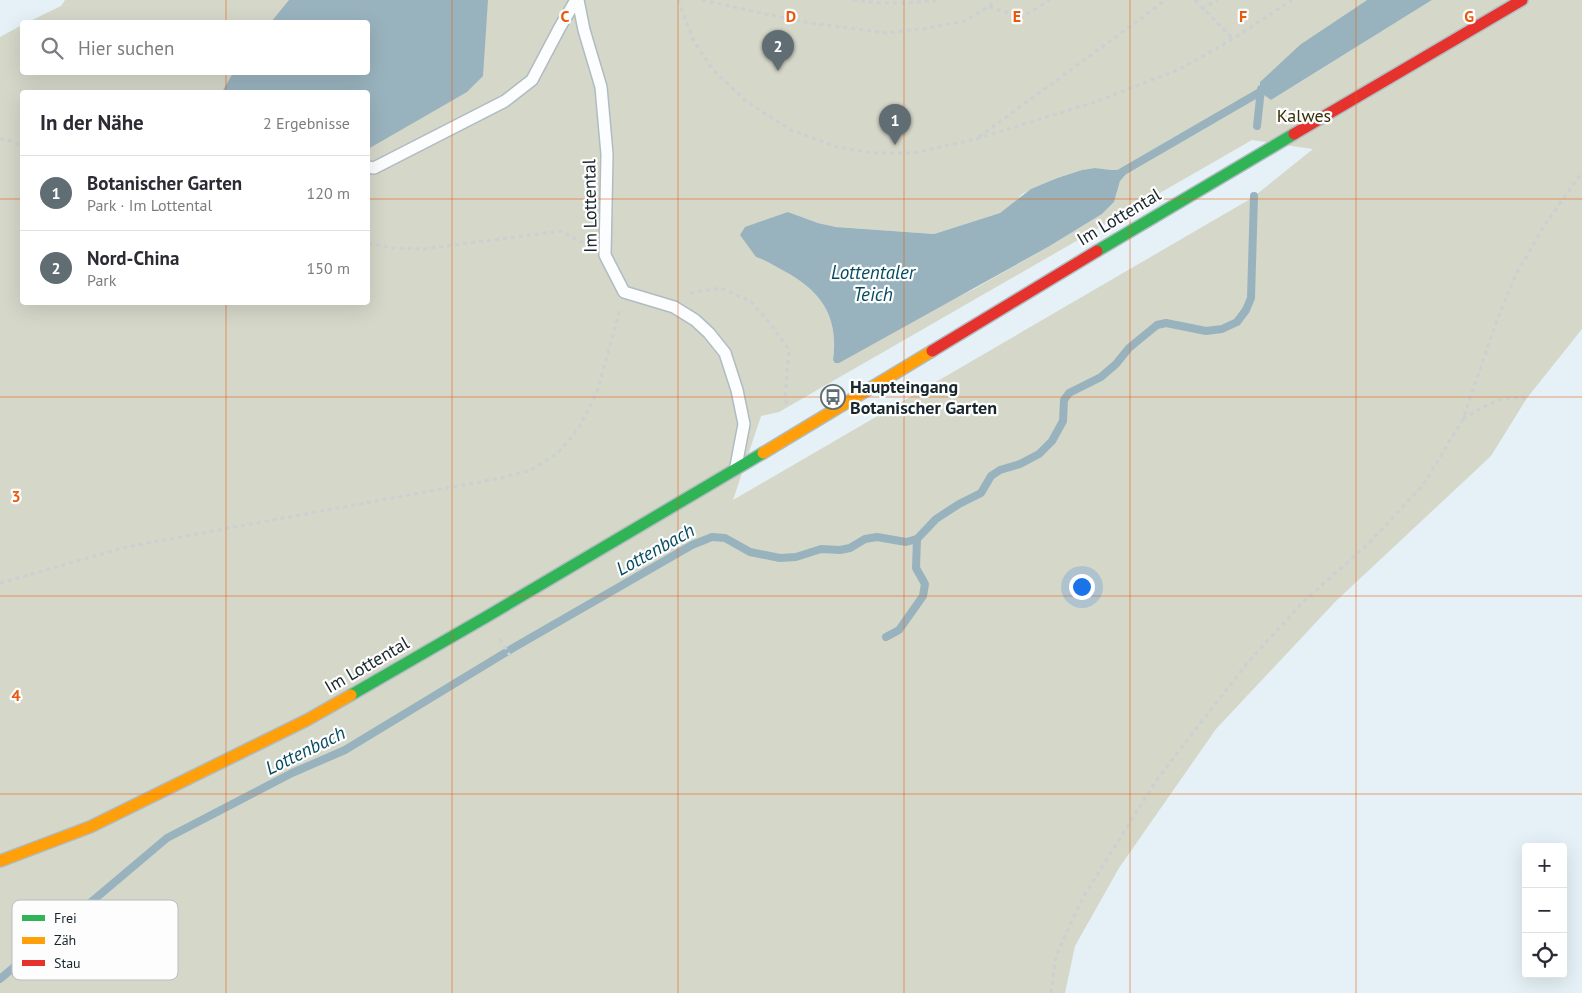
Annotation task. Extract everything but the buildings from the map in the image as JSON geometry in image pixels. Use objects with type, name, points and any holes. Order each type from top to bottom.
[{"type":"street","name":"Im Lottental","points":[[0,861],[90,827],[307,720],[486,617],[797,433],[1081,260],[1522,0]]},
{"type":"lane","points":[[370,167],[374,168],[506,101],[532,80],[560,26],[577,0]]},
{"type":"lane","name":"Im Lottental","points":[[577,0],[584,30],[602,87],[607,154],[605,255],[624,292],[674,307],[695,320],[709,333],[725,353],[737,390],[744,424],[736,468]]},
{"type":"path","points":[[678,0],[693,39],[712,69],[747,102],[790,130],[837,147],[872,153],[913,153],[976,139],[1095,102],[1180,69],[1233,39],[1292,0]]},
{"type":"path","points":[[702,0],[803,22],[887,33],[965,21],[996,0]]},
{"type":"path","points":[[853,0],[910,4],[936,0]]},
{"type":"path","points":[[988,7],[1022,17],[1050,0]]},
{"type":"path","points":[[976,139],[1166,0]]},
{"type":"path","points":[[1195,0],[1233,39]]},
{"type":"path","points":[[1202,9],[1217,0]]},
{"type":"path","points":[[0,138],[20,145]]},
{"type":"path","points":[[1051,993],[1056,956],[1083,897],[1158,778],[1248,662],[1304,601],[1369,543],[1423,485],[1463,419],[1496,323],[1515,276],[1546,223],[1582,172]]},
{"type":"path","points":[[370,243],[393,248],[424,249],[562,231],[605,255]]},
{"type":"path","points":[[721,288],[750,301],[770,323],[789,350],[785,396]]},
{"type":"path","points":[[0,583],[126,547],[501,478],[531,470],[558,453],[579,428],[597,392],[613,332]]},
{"type":"path","points":[[1463,419],[1491,402],[1510,397],[1526,398]]},
{"type":"path","points":[[502,642],[512,659]]},
{"type":"green space","name":"Kalwes","points":[[65,0],[1367,0],[1301,44],[1271,100],[1432,0],[1582,0],[1582,329],[1527,398],[1491,456],[1336,601],[1216,729],[1119,868],[1075,946],[1065,993],[0,993],[0,37],[20,26],[20,75],[370,75],[370,20],[32,20],[61,6]],"holes":[[[1252,140],[1313,149],[1252,198],[733,500],[761,416],[779,412]],[[1095,168],[1123,170],[1114,202],[1102,214],[974,289],[833,360],[833,330],[825,306],[808,287],[797,279],[756,257],[788,212],[818,223],[836,227],[934,234],[1000,213],[1022,194],[1056,178]]]},
{"type":"water","points":[[289,0],[488,0],[483,76],[467,92],[370,148],[370,90],[223,90],[232,75],[370,75],[370,20],[273,20]]},
{"type":"water","points":[[1367,0],[1432,0],[1271,100],[1260,92],[1260,82],[1301,44]]},
{"type":"water","name":"Lottentaler Teich","points":[[1095,168],[1123,170],[1126,174],[1120,181],[1114,202],[1102,214],[1048,247],[839,363],[835,363],[833,360],[833,330],[825,306],[808,287],[797,279],[756,257],[740,235],[745,227],[788,212],[818,223],[836,227],[934,234],[1000,213],[1031,189],[1057,178]]},
{"type":"waterway","name":"Lottenbach","points":[[1257,126],[1261,89]]},
{"type":"waterway","name":"Lottentaler Teich","points":[[1115,176],[1260,92]]},
{"type":"waterway","name":"Lottenbach","points":[[94,900],[167,838],[292,773],[345,750],[513,648],[692,545],[712,537],[725,538],[750,552],[780,558],[796,557],[821,549],[840,550],[850,548],[865,539],[877,537],[906,542],[917,539],[936,519],[981,493],[991,476],[1000,470],[1020,464],[1039,454],[1052,441],[1063,421],[1064,400],[1069,393],[1101,377],[1116,364],[1129,348],[1157,325],[1166,323],[1206,331],[1222,329],[1237,322],[1246,310],[1251,298],[1254,196]]},
{"type":"waterway","points":[[886,637],[899,630],[923,596],[925,584],[916,568],[917,539]]},
{"type":"waterway","name":"Lottenbach","points":[[0,979],[12,969]]},
{"type":"traffic: fast","points":[[1097,251],[1294,134]]},
{"type":"traffic: fast","points":[[351,695],[763,453]]},
{"type":"traffic: slow","points":[[763,453],[932,351]]},
{"type":"traffic: slow","points":[[0,861],[90,827],[307,720],[351,695]]},
{"type":"traffic: jam","points":[[1294,134],[1522,0]]},
{"type":"traffic: jam","points":[[932,351],[1097,251]]},
{"type":"place","name":"Nord-China","points":[[778,71]]},
{"type":"place","name":"Botanischer Garten","points":[[895,145]]},
{"type":"place","name":"Haupteingang Botanischer Garten","points":[[833,397]]}]
